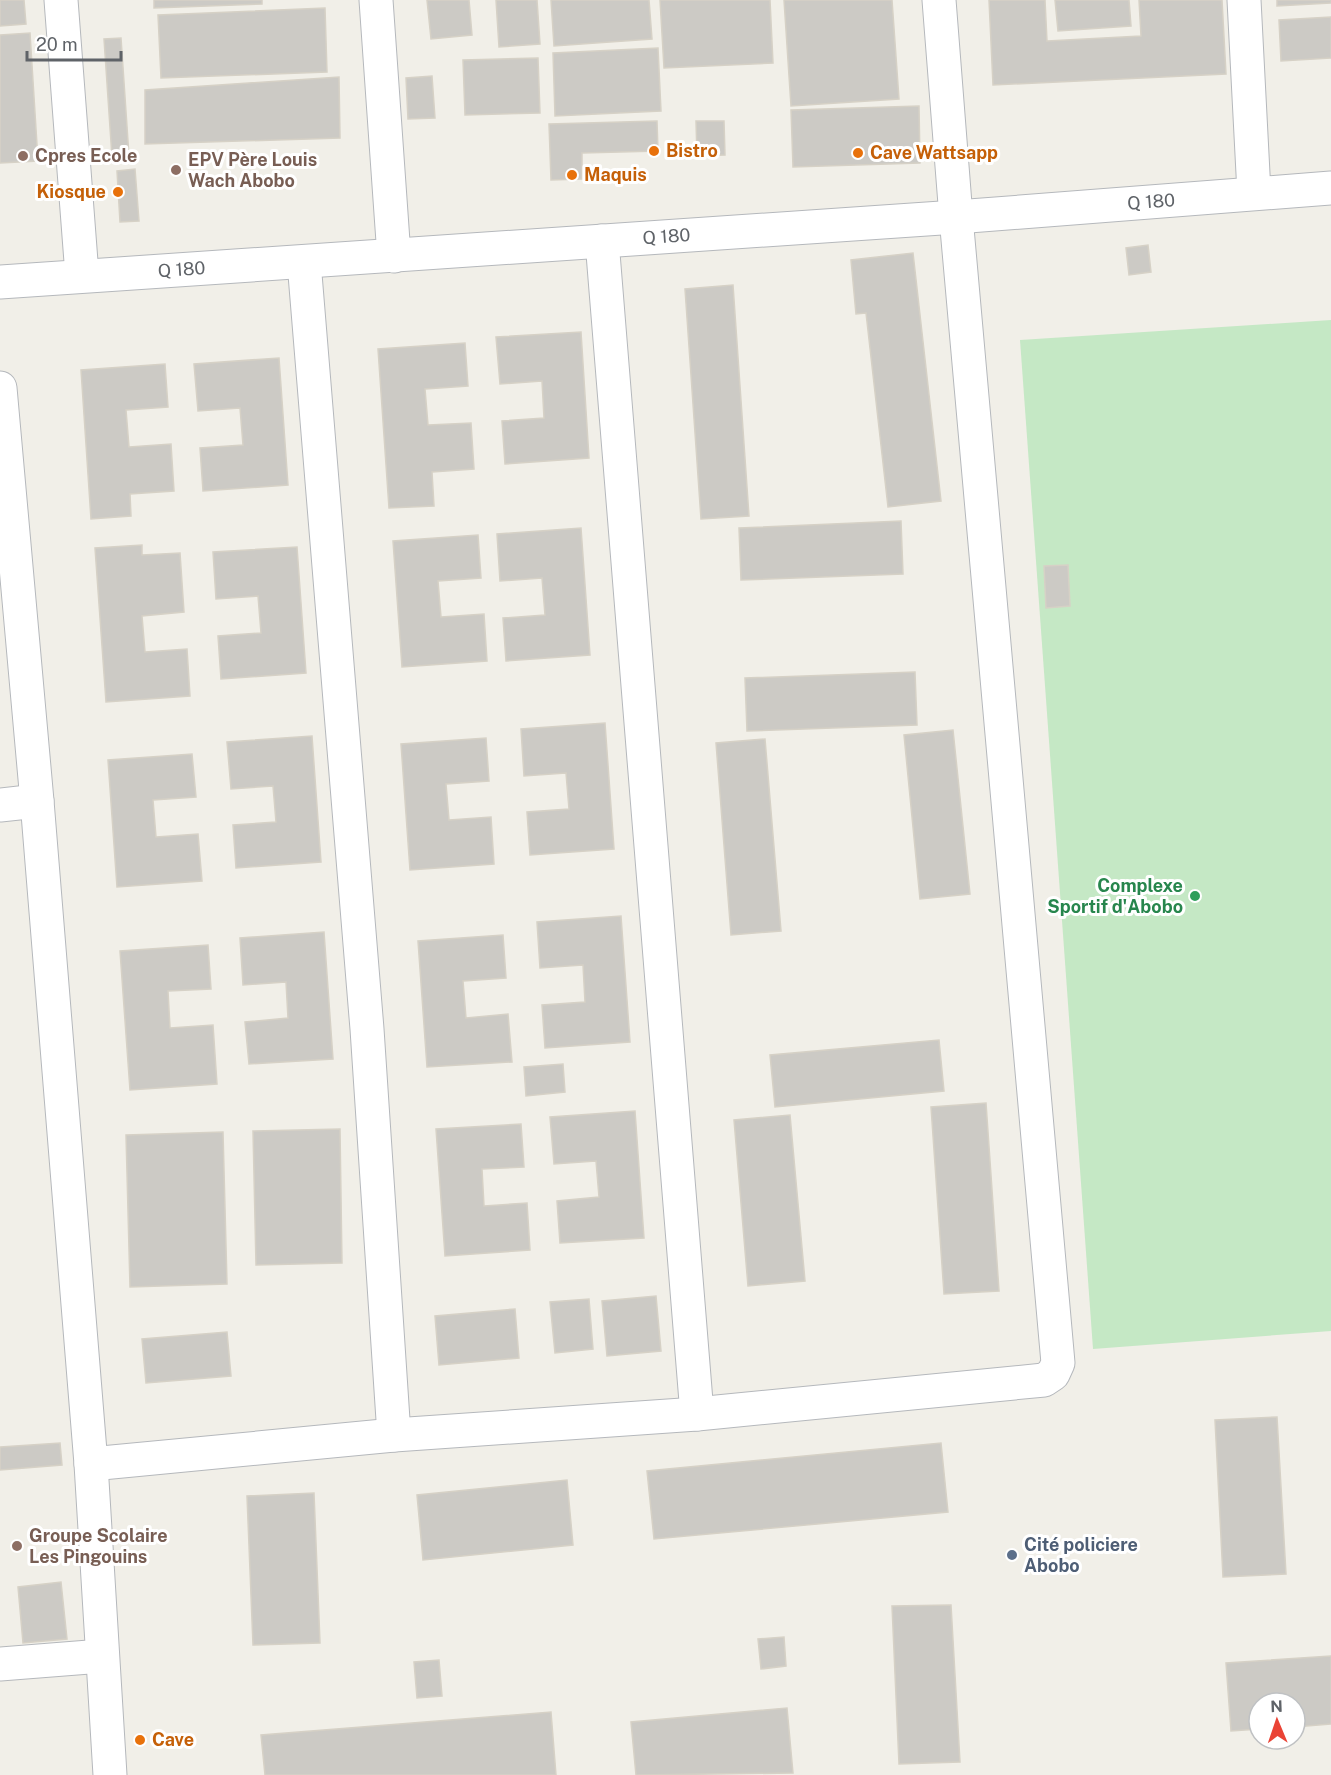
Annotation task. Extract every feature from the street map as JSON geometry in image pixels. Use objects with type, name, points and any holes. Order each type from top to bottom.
[{"type":"street","points":[[61,0],[82,275]]},
{"type":"street","points":[[376,0],[394,256]]},
{"type":"street","points":[[91,1464],[394,1436],[697,1414],[1044,1380],[1053,1374],[1058,1363],[956,217],[939,0]]},
{"type":"street","points":[[1244,0],[1254,193]]},
{"type":"street","name":"Q 180","points":[[0,282],[956,217],[1331,188]]},
{"type":"street","points":[[602,241],[697,1414]]},
{"type":"street","points":[[304,262],[367,1029],[394,1436]]},
{"type":"street","points":[[0,388],[38,801],[91,1464],[110,1775]]},
{"type":"street","points":[[0,805],[38,801]]},
{"type":"street","points":[[0,1664],[102,1656]]},
{"type":"green space","name":"Complexe Sportif d'Abobo","points":[[1331,320],[1331,1331],[1093,1349],[1020,340]]},
{"type":"building","points":[[0,0],[24,0],[26,24],[0,26]]},
{"type":"building","points":[[154,0],[262,0],[262,4],[154,8]]},
{"type":"building","points":[[427,0],[469,0],[472,35],[431,39]]},
{"type":"building","points":[[496,0],[537,0],[540,44],[499,47]]},
{"type":"building","points":[[551,0],[649,0],[652,39],[554,46]]},
{"type":"building","points":[[660,0],[770,0],[773,63],[664,68]]},
{"type":"building","points":[[784,0],[892,0],[899,99],[791,106]]},
{"type":"building","points":[[989,0],[1045,0],[1047,41],[1141,36],[1139,0],[1222,0],[1226,74],[993,85]]},
{"type":"building","points":[[1055,0],[1129,0],[1131,26],[1058,31]]},
{"type":"building","points":[[1277,0],[1331,0],[1331,3],[1277,6]]},
{"type":"building","points":[[325,8],[327,72],[161,78],[158,15]]},
{"type":"building","points":[[1331,17],[1331,58],[1281,61],[1279,20]]},
{"type":"building","points":[[30,33],[38,161],[0,163],[0,35]]},
{"type":"building","points":[[121,38],[129,156],[112,157],[104,39]]},
{"type":"building","points":[[658,48],[661,111],[555,116],[553,53]]},
{"type":"building","points":[[538,58],[540,113],[465,115],[463,60]]},
{"type":"building","points":[[432,76],[435,118],[408,119],[406,78]]},
{"type":"building","points":[[339,77],[340,138],[145,144],[145,90]]},
{"type":"building","points":[[919,106],[920,163],[793,167],[791,110]]},
{"type":"building","points":[[657,121],[658,151],[582,153],[582,179],[551,180],[549,124]]},
{"type":"building","points":[[696,121],[724,121],[725,155],[697,156]]},
{"type":"building","points":[[135,169],[139,221],[120,222],[117,171]]},
{"type":"building","points":[[1148,245],[1151,272],[1129,275],[1126,248]]},
{"type":"building","points":[[913,253],[941,501],[888,507],[866,313],[856,314],[851,260]]},
{"type":"building","points":[[733,285],[749,516],[701,519],[685,289]]},
{"type":"building","points":[[581,332],[589,458],[505,464],[502,421],[544,418],[542,381],[500,384],[496,337]]},
{"type":"building","points":[[465,343],[468,386],[425,389],[428,425],[471,423],[474,469],[432,472],[434,506],[389,508],[378,349]]},
{"type":"building","points":[[279,358],[288,485],[203,491],[200,448],[243,445],[240,408],[198,411],[194,364]]},
{"type":"building","points":[[165,364],[168,407],[126,410],[129,447],[171,444],[174,491],[130,494],[131,516],[91,519],[81,370]]},
{"type":"building","points":[[901,521],[903,574],[741,580],[739,528]]},
{"type":"building","points":[[581,528],[590,655],[506,661],[503,618],[545,615],[542,578],[500,581],[497,534]]},
{"type":"building","points":[[478,535],[481,578],[438,581],[441,617],[484,614],[487,661],[402,667],[393,541]]},
{"type":"building","points":[[142,545],[142,555],[180,553],[184,612],[142,616],[145,652],[187,649],[190,696],[106,702],[95,548]]},
{"type":"building","points":[[297,547],[306,673],[221,679],[218,636],[261,633],[258,596],[216,599],[213,552]]},
{"type":"building","points":[[1068,565],[1070,606],[1046,608],[1044,566]]},
{"type":"building","points":[[915,672],[917,725],[747,731],[745,678]]},
{"type":"building","points":[[605,723],[614,849],[530,855],[527,812],[569,809],[566,773],[524,776],[521,729]]},
{"type":"building","points":[[953,730],[970,894],[920,899],[904,735]]},
{"type":"building","points":[[312,736],[321,862],[236,868],[233,825],[276,822],[273,786],[231,789],[227,742]]},
{"type":"building","points":[[486,738],[489,781],[446,784],[449,820],[491,817],[494,864],[410,870],[401,744]]},
{"type":"building","points":[[765,739],[781,931],[731,935],[716,743]]},
{"type":"building","points":[[192,754],[196,797],[153,800],[156,837],[198,834],[202,881],[117,887],[108,760]]},
{"type":"building","points":[[621,916],[630,1042],[545,1048],[542,1005],[585,1002],[583,965],[540,968],[537,922]]},
{"type":"building","points":[[324,932],[333,1059],[249,1064],[245,1022],[288,1018],[286,982],[243,985],[240,938]]},
{"type":"building","points":[[503,935],[506,978],[463,981],[466,1018],[508,1014],[512,1062],[427,1067],[418,941]]},
{"type":"building","points":[[208,945],[211,989],[168,991],[170,1028],[213,1025],[217,1084],[130,1090],[120,951]]},
{"type":"building","points":[[939,1040],[944,1091],[775,1107],[770,1055]]},
{"type":"building","points":[[563,1064],[565,1092],[526,1096],[524,1067]]},
{"type":"building","points":[[986,1103],[999,1291],[944,1294],[931,1107]]},
{"type":"building","points":[[635,1111],[644,1238],[560,1243],[557,1201],[599,1197],[596,1161],[554,1164],[550,1117]]},
{"type":"building","points":[[790,1115],[805,1281],[748,1286],[734,1120]]},
{"type":"building","points":[[521,1124],[524,1167],[482,1169],[484,1206],[527,1203],[530,1250],[445,1256],[436,1129]]},
{"type":"building","points":[[340,1129],[342,1263],[256,1265],[253,1131]]},
{"type":"building","points":[[223,1132],[227,1284],[130,1287],[126,1135]]},
{"type":"building","points":[[656,1296],[661,1351],[607,1356],[602,1301]]},
{"type":"building","points":[[589,1299],[593,1349],[555,1353],[550,1302]]},
{"type":"building","points":[[515,1309],[519,1358],[439,1365],[435,1316]]},
{"type":"building","points":[[227,1332],[231,1376],[146,1383],[142,1339]]},
{"type":"building","points":[[1277,1417],[1286,1574],[1223,1577],[1215,1420]]},
{"type":"building","points":[[60,1443],[62,1465],[0,1470],[0,1447]]},
{"type":"building","points":[[941,1443],[948,1512],[654,1539],[647,1471]]},
{"type":"building","points":[[567,1480],[573,1545],[423,1560],[417,1495]]},
{"type":"building","points":[[314,1493],[320,1643],[253,1645],[247,1496]]},
{"type":"building","points":[[61,1582],[67,1639],[23,1643],[18,1587]]},
{"type":"building","points":[[951,1605],[960,1762],[899,1764],[892,1606]]},
{"type":"building","points":[[784,1637],[786,1666],[761,1669],[758,1639]]},
{"type":"building","points":[[1331,1656],[1331,1724],[1307,1726],[1307,1691],[1247,1691],[1247,1730],[1231,1731],[1226,1663]]},
{"type":"building","points":[[439,1660],[442,1696],[417,1698],[414,1662]]},
{"type":"building","points":[[787,1708],[793,1773],[636,1775],[631,1722]]},
{"type":"building","points":[[551,1712],[556,1775],[265,1775],[261,1735]]},
{"type":"place","name":"Bistro","points":[[654,151]]},
{"type":"place","name":"Cave Wattsapp","points":[[858,153]]},
{"type":"place","name":"Cpres Ecole","points":[[23,156]]},
{"type":"place","name":"EPV Père Louis Wach Abobo","points":[[176,170]]},
{"type":"place","name":"Maquis","points":[[572,175]]},
{"type":"place","name":"Kiosque","points":[[118,192]]},
{"type":"place","name":"Complexe Sportif d'Abobo","points":[[1195,896]]},
{"type":"place","name":"Groupe Scolaire Les Pingouins","points":[[17,1546]]},
{"type":"place","name":"Cité policiere Abobo","points":[[1012,1555]]},
{"type":"place","name":"Cave","points":[[140,1740]]}]
